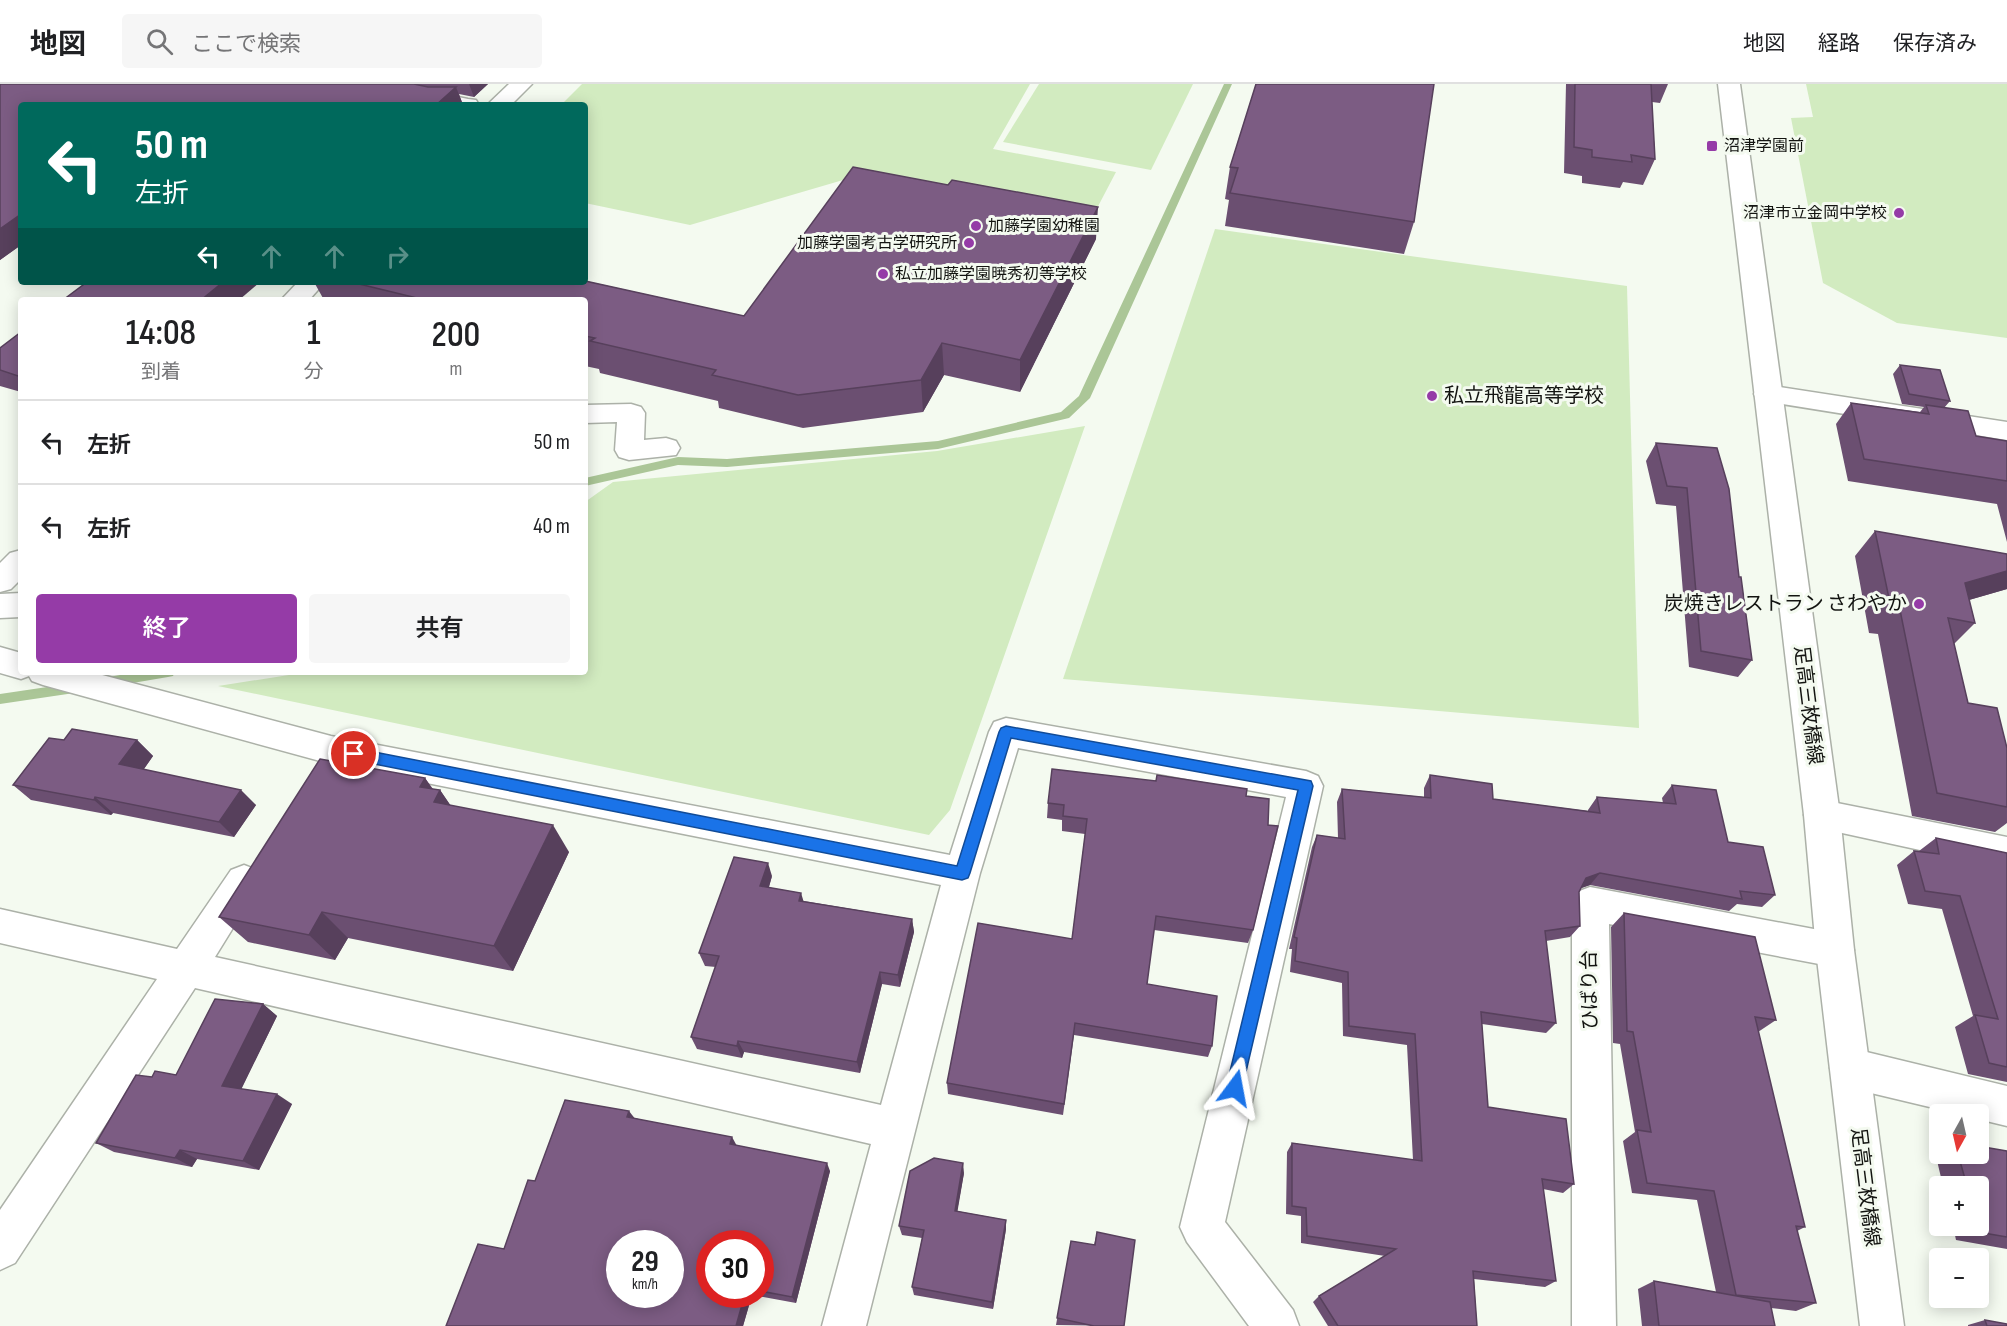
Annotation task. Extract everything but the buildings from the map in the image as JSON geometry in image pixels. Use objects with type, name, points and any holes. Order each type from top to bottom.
[{"type":"street","points":[[362,84],[453,102]]},
{"type":"street","points":[[501,102],[521,84]]},
{"type":"street","name":"足高三枚橋線","points":[[1729,84],[1822,815],[1836,950],[1882,1326]]},
{"type":"street","points":[[297,297],[310,285]]},
{"type":"street","points":[[1767,394],[2007,431]]},
{"type":"street","points":[[588,414],[631,413],[629,450],[666,448]]},
{"type":"street","points":[[0,581],[18,564]]},
{"type":"street","points":[[0,606],[18,605]]},
{"type":"street","points":[[0,660],[18,665]]},
{"type":"street","points":[[52,675],[321,764],[962,873]]},
{"type":"street","points":[[844,1326],[962,873],[1006,732],[1306,786],[1202,1227],[1277,1326]]},
{"type":"street","points":[[1822,815],[2007,853]]},
{"type":"street","points":[[0,1248],[265,849]]},
{"type":"street","name":"ひばり台","points":[[1594,1326],[1590,904],[1836,950]]},
{"type":"street","points":[[0,926],[895,1129]]},
{"type":"street","points":[[1850,1068],[2007,1106]]},
{"type":"green space","points":[[582,84],[1030,84],[993,149],[1116,172],[1094,214],[867,173],[690,225],[588,204],[588,102],[564,102]]},
{"type":"green space","points":[[1039,84],[1193,84],[1151,170],[1003,142]]},
{"type":"green space","name":"沼津市立金岡中学校","points":[[1806,84],[2007,84],[2007,338],[1897,323],[1823,283],[1791,118],[1813,117]]},
{"type":"green space","points":[[1215,229],[1627,286],[1639,728],[1063,679]]},
{"type":"green space","points":[[1085,426],[950,810],[929,835],[218,686],[289,675],[588,675],[588,500],[613,482],[937,451]]},
{"type":"waterway","points":[[588,481],[678,461],[727,463],[938,445],[1065,415],[1084,398],[1228,84]]},
{"type":"waterway","points":[[103,683],[150,675]]},
{"type":"waterway","points":[[0,699],[81,687]]},
{"type":"place","name":"沼津学園前","points":[[1712,146]]},
{"type":"place","name":"沼津市立金岡中学校","points":[[1899,213]]},
{"type":"place","name":"加藤学園幼稚園","points":[[976,226]]},
{"type":"place","name":"加藤学園考古学研究所","points":[[969,243]]},
{"type":"place","name":"私立加藤学園暁秀初等学校","points":[[883,274]]},
{"type":"place","name":"私立飛龍高等学校","points":[[1432,396]]},
{"type":"place","name":"炭焼きレストラン さわやか","points":[[1919,604]]},
{"type":"route","points":[[354,754],[962,873],[1006,732],[1306,786],[1235,1088]]}]
